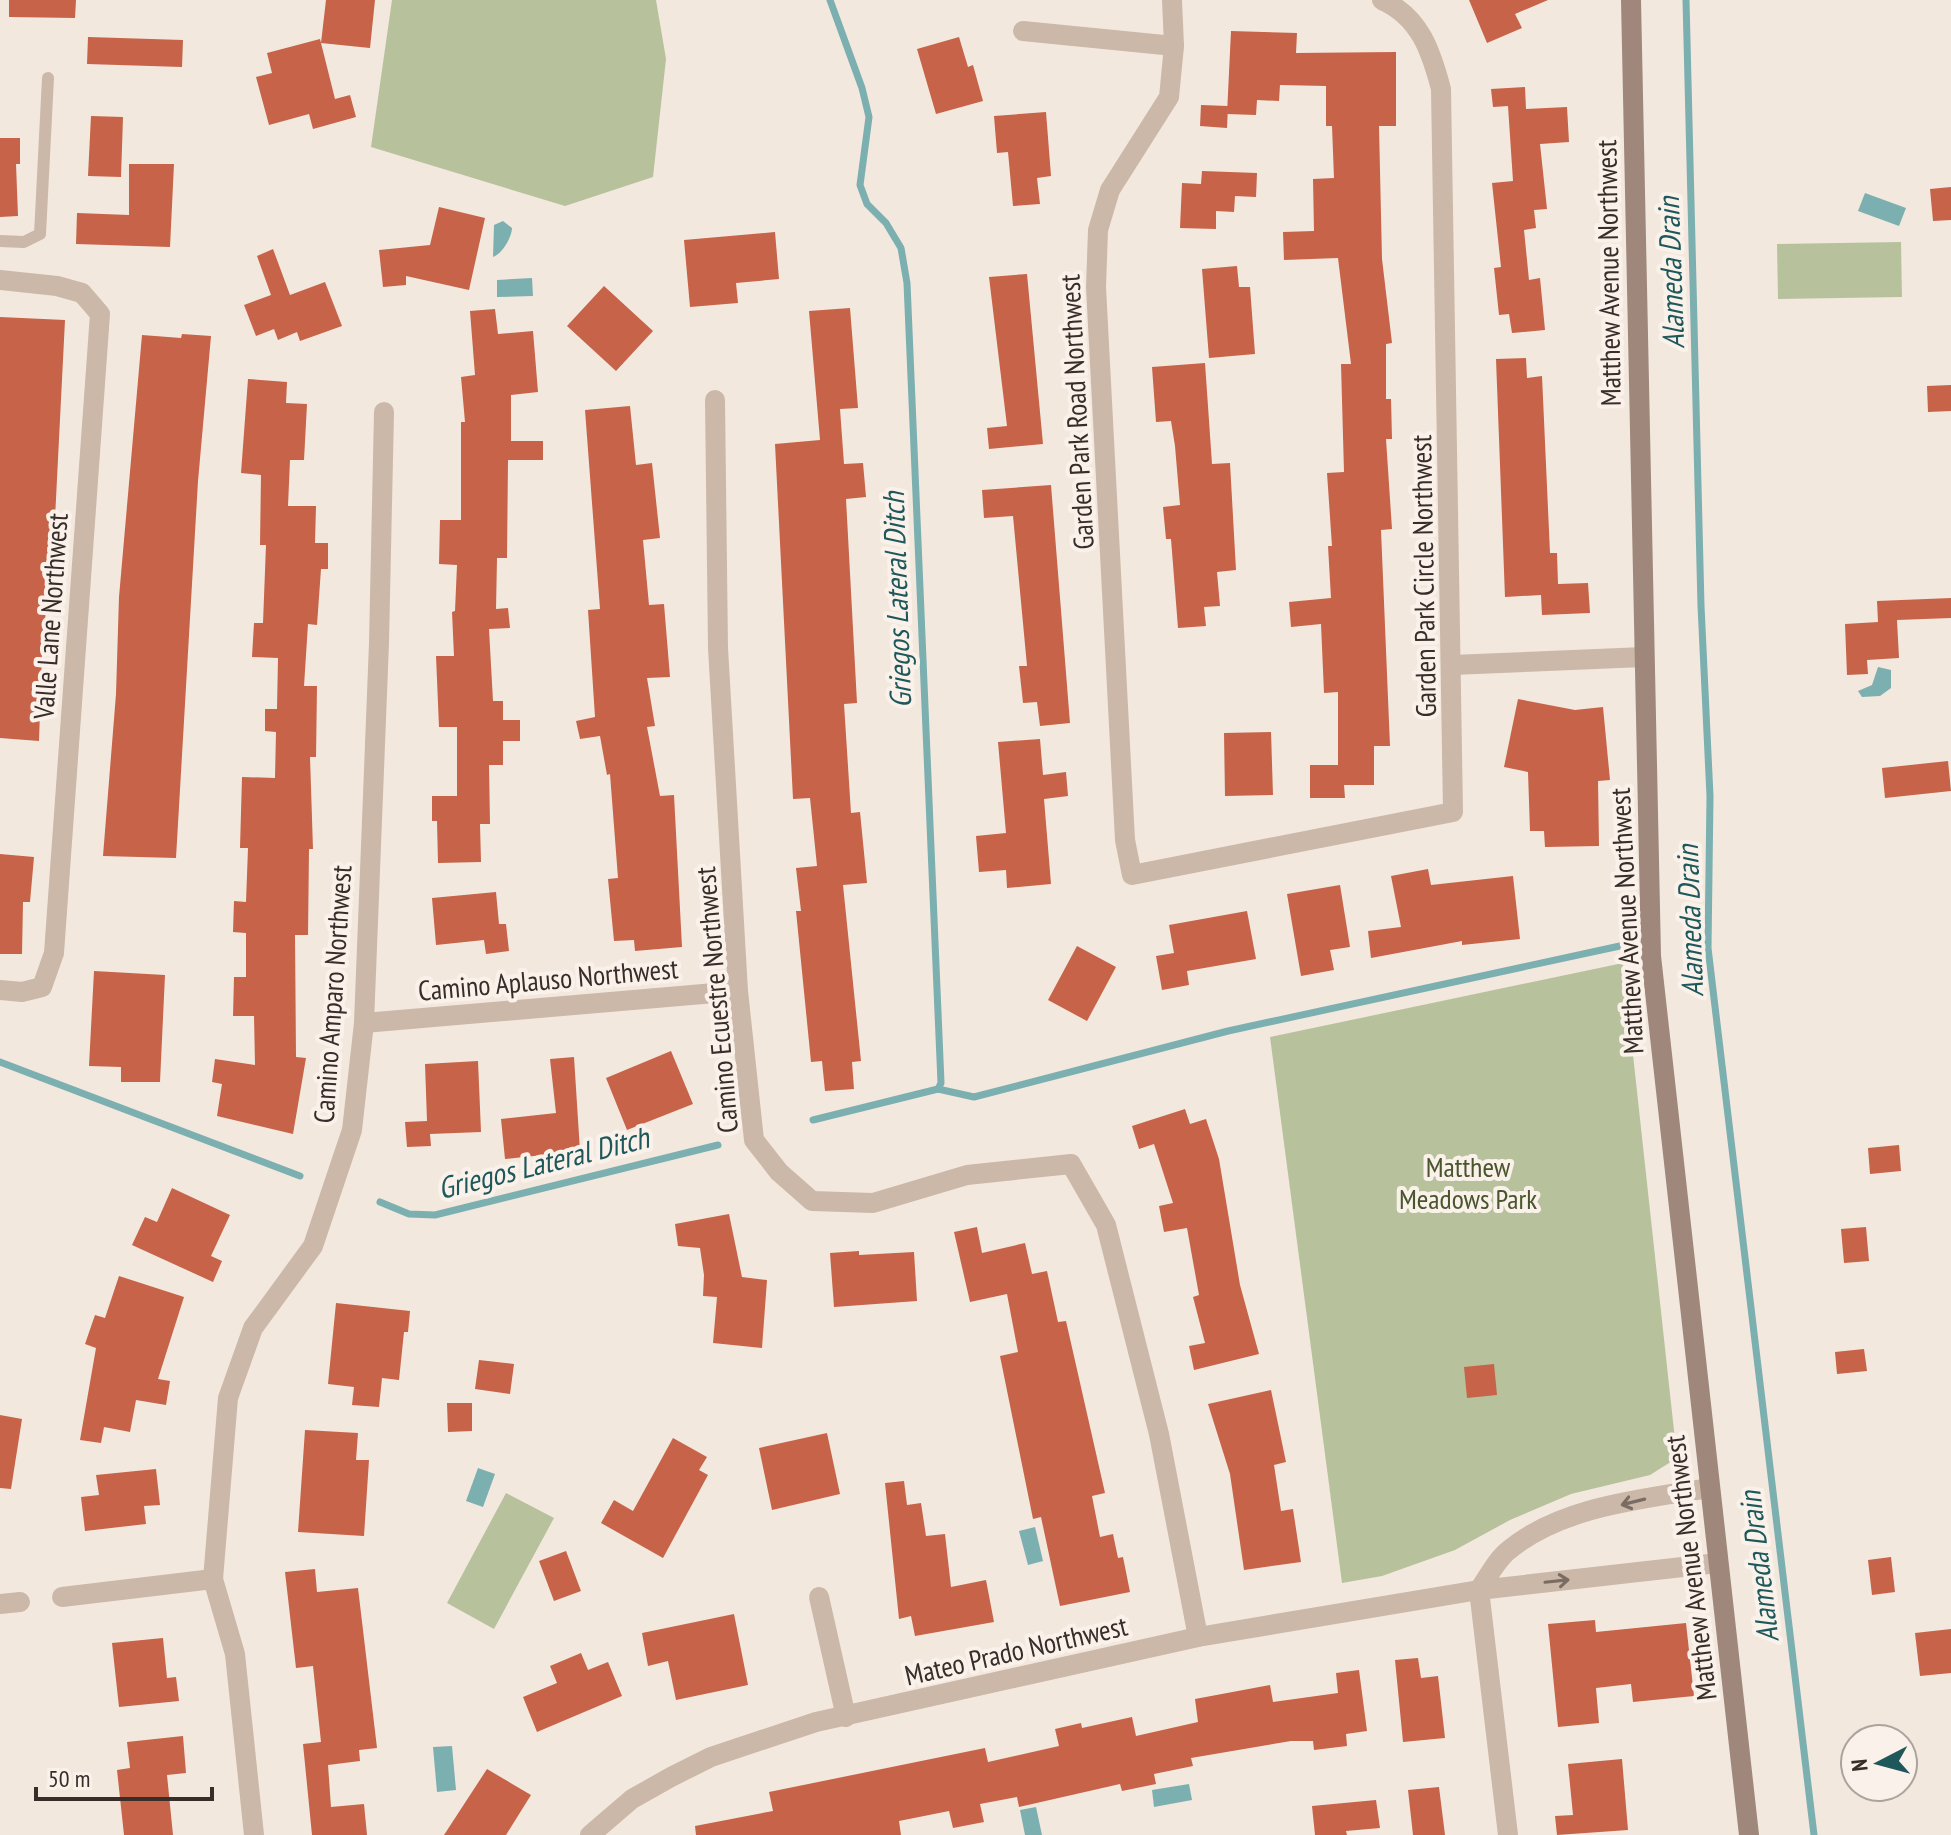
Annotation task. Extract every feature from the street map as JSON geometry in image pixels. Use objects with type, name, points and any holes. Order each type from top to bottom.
[{"type":"street","name":"Garden Park Road Northwest","points":[[1125,840],[1096,287],[1098,230],[1110,190],[1169,97],[1174,46],[1172,0]]},
{"type":"street","name":"Garden Park Circle Northwest","points":[[1125,840],[1132,875],[1453,812],[1441,89],[1430,45],[1401,8],[1382,0]]},
{"type":"street","name":"Matthew Avenue Northwest","points":[[1631,0],[1651,956],[1749,1835]]},
{"type":"street","points":[[1023,31],[1174,46]]},
{"type":"street","name":"Valle Lane Northwest","points":[[0,280],[57,286],[82,293],[100,314],[54,953],[42,987],[22,992],[0,990]]},
{"type":"street","name":"Camino Ecuestre Northwest","points":[[715,400],[718,648],[738,991],[754,1140],[779,1172],[812,1201],[873,1203],[967,1175],[1071,1164],[1106,1225],[1159,1434],[1198,1637]]},
{"type":"street","name":"Camino Amparo Northwest","points":[[254,1835],[235,1654],[213,1579],[228,1398],[253,1328],[313,1246],[352,1130],[364,1023],[379,643],[384,412]]},
{"type":"street","points":[[1452,665],[1644,657]]},
{"type":"street","name":"Camino Aplauso Northwest","points":[[364,1023],[738,991]]},
{"type":"street","points":[[1508,1835],[1479,1590],[1507,1551],[1555,1522],[1644,1499],[1709,1488]]},
{"type":"street","name":"Mateo Prado Northwest","points":[[590,1835],[632,1799],[711,1757],[816,1722],[1198,1637],[1479,1590],[1718,1563]]},
{"type":"street","points":[[62,1597],[213,1579]]},
{"type":"street","points":[[819,1597],[846,1717]]},
{"type":"lane","points":[[0,241],[24,242],[40,234],[48,78]]},
{"type":"green space","points":[[392,0],[656,0],[666,59],[653,177],[565,206],[371,147]]},
{"type":"green space","points":[[1901,242],[1902,297],[1778,299],[1777,244]]},
{"type":"green space","name":"Matthew Meadows Park","points":[[1623,963],[1677,1458],[1650,1475],[1571,1494],[1510,1520],[1455,1550],[1382,1576],[1342,1583],[1270,1037]]},
{"type":"green space","points":[[506,1493],[554,1518],[494,1629],[447,1603]]},
{"type":"water","points":[[1865,193],[1906,208],[1899,226],[1858,211]]},
{"type":"water","points":[[503,221],[512,228],[512,232],[503,249],[493,257],[494,225]]},
{"type":"water","points":[[532,278],[533,296],[497,297],[497,280]]},
{"type":"water","points":[[1878,667],[1891,670],[1891,688],[1880,696],[1862,697],[1858,691],[1872,685]]},
{"type":"water","points":[[478,1468],[495,1474],[483,1507],[466,1501]]},
{"type":"water","points":[[1035,1527],[1043,1561],[1028,1565],[1019,1531]]},
{"type":"water","points":[[452,1746],[456,1790],[437,1792],[433,1747]]},
{"type":"water","points":[[1189,1784],[1192,1800],[1154,1807],[1152,1790]]},
{"type":"water","points":[[1036,1807],[1042,1835],[1025,1835],[1020,1810]]},
{"type":"building","points":[[9,0],[76,0],[75,18],[9,17]]},
{"type":"building","points":[[326,0],[375,0],[370,48],[321,43]]},
{"type":"building","points":[[1469,0],[1548,0],[1515,14],[1522,28],[1487,43]]},
{"type":"building","points":[[1231,31],[1297,33],[1296,53],[1396,52],[1396,126],[1379,126],[1382,259],[1392,343],[1386,344],[1386,399],[1391,399],[1392,439],[1386,439],[1392,529],[1381,530],[1390,746],[1374,746],[1374,785],[1344,785],[1345,798],[1310,798],[1310,765],[1338,765],[1338,692],[1324,693],[1321,624],[1291,627],[1289,602],[1331,598],[1328,546],[1332,546],[1327,473],[1344,472],[1341,364],[1351,364],[1338,258],[1284,260],[1283,232],[1314,231],[1313,179],[1334,178],[1332,126],[1326,126],[1326,86],[1280,85],[1279,101],[1257,100],[1256,115],[1227,114]]},
{"type":"building","points":[[88,37],[183,40],[182,67],[87,64]]},
{"type":"building","points":[[959,37],[968,67],[973,65],[983,101],[936,114],[917,49]]},
{"type":"building","points":[[320,39],[335,99],[350,95],[356,117],[313,129],[309,114],[269,125],[256,77],[272,73],[267,53]]},
{"type":"building","points":[[1525,87],[1526,109],[1567,107],[1569,142],[1540,144],[1547,209],[1534,210],[1536,228],[1524,230],[1529,280],[1540,278],[1545,330],[1512,333],[1509,314],[1499,315],[1494,268],[1501,267],[1492,183],[1513,181],[1508,106],[1493,107],[1491,89]]},
{"type":"building","points":[[1201,105],[1228,106],[1227,128],[1200,126]]},
{"type":"building","points":[[1046,112],[1051,176],[1037,178],[1040,204],[1013,206],[1008,152],[997,153],[994,116]]},
{"type":"building","points":[[91,116],[123,117],[121,177],[88,176]]},
{"type":"building","points":[[0,138],[20,138],[20,164],[16,164],[18,216],[0,217]]},
{"type":"building","points":[[129,164],[174,164],[170,247],[76,244],[77,213],[129,215]]},
{"type":"building","points":[[1202,171],[1257,173],[1256,197],[1235,196],[1234,212],[1216,211],[1216,229],[1180,228],[1182,183],[1201,184]]},
{"type":"building","points":[[1951,187],[1951,220],[1933,221],[1930,189]]},
{"type":"building","points":[[439,207],[485,218],[469,290],[406,276],[406,285],[383,287],[379,250],[430,245]]},
{"type":"building","points":[[775,232],[779,279],[736,283],[738,303],[690,307],[684,240]]},
{"type":"building","points":[[273,249],[290,295],[325,282],[342,326],[300,341],[297,332],[278,340],[274,329],[256,336],[244,305],[271,295],[257,256]]},
{"type":"building","points":[[1237,266],[1239,287],[1250,287],[1255,354],[1209,358],[1202,269]]},
{"type":"building","points":[[1027,274],[1043,444],[989,449],[987,428],[1007,426],[989,277]]},
{"type":"building","points":[[604,286],[653,331],[616,371],[567,326]]},
{"type":"building","points":[[850,308],[858,408],[840,409],[844,464],[863,463],[866,497],[846,499],[857,703],[844,704],[851,813],[860,812],[867,883],[843,885],[861,1061],[852,1062],[854,1089],[825,1091],[822,1061],[811,1062],[796,911],[801,911],[796,868],[817,866],[810,798],[793,799],[775,444],[820,440],[809,311]]},
{"type":"building","points":[[495,309],[498,334],[533,331],[538,392],[511,395],[511,441],[543,441],[543,460],[508,460],[507,558],[497,558],[496,609],[508,608],[510,628],[489,629],[493,701],[503,701],[503,720],[520,720],[520,741],[503,741],[503,765],[489,765],[490,824],[480,824],[481,862],[438,863],[437,821],[432,821],[432,796],[457,796],[457,727],[439,727],[436,656],[454,656],[452,612],[455,611],[457,565],[439,564],[440,520],[461,520],[461,422],[465,422],[461,377],[475,375],[470,311]]},
{"type":"building","points":[[0,317],[65,320],[52,578],[49,578],[42,652],[39,741],[0,738]]},
{"type":"building","points":[[182,334],[211,336],[198,481],[176,858],[103,856],[116,694],[119,597],[142,335],[181,338]]},
{"type":"building","points":[[1526,358],[1527,378],[1542,376],[1550,553],[1557,553],[1558,584],[1588,583],[1590,613],[1542,615],[1541,595],[1505,597],[1496,359]]},
{"type":"building","points":[[1205,363],[1212,464],[1230,463],[1236,570],[1217,572],[1220,606],[1204,607],[1206,626],[1178,628],[1171,539],[1166,539],[1163,507],[1180,505],[1175,446],[1171,421],[1156,422],[1152,367]]},
{"type":"building","points":[[248,379],[287,382],[286,403],[307,404],[304,460],[290,460],[288,506],[316,506],[315,543],[328,543],[328,569],[321,569],[317,625],[308,624],[304,686],[317,686],[316,757],[310,757],[313,849],[309,849],[308,935],[295,935],[296,1057],[306,1058],[293,1134],[217,1116],[222,1084],[212,1082],[215,1059],[255,1065],[254,1016],[233,1016],[234,977],[246,977],[246,933],[233,932],[234,901],[246,902],[248,848],[240,848],[242,777],[275,778],[276,732],[265,731],[265,709],[277,709],[278,658],[252,657],[254,623],[263,623],[266,545],[260,545],[261,475],[241,473]]},
{"type":"building","points":[[1951,385],[1951,411],[1928,412],[1927,386]]},
{"type":"building","points":[[630,406],[636,465],[652,463],[660,538],[643,540],[649,605],[664,604],[670,677],[647,678],[655,726],[647,727],[660,796],[674,795],[682,947],[635,951],[634,940],[614,941],[608,879],[618,878],[610,774],[607,775],[600,736],[580,739],[576,721],[595,717],[588,610],[600,609],[585,410]]},
{"type":"building","points":[[1051,485],[1070,723],[1040,726],[1037,702],[1023,703],[1019,666],[1027,666],[1013,516],[984,518],[982,490]]},
{"type":"building","points":[[1951,598],[1951,618],[1897,620],[1899,658],[1867,660],[1868,674],[1847,675],[1845,624],[1878,622],[1877,601]]},
{"type":"building","points":[[1518,699],[1575,710],[1603,707],[1610,780],[1598,781],[1599,846],[1545,847],[1544,831],[1530,831],[1528,772],[1504,767]]},
{"type":"building","points":[[1271,732],[1273,795],[1225,796],[1224,733]]},
{"type":"building","points":[[1040,739],[1043,775],[1066,772],[1068,796],[1044,799],[1051,884],[1007,888],[1006,870],[979,872],[976,836],[1006,833],[998,742]]},
{"type":"building","points":[[1948,761],[1951,791],[1885,798],[1882,768]]},
{"type":"building","points":[[0,854],[34,857],[30,902],[23,902],[22,954],[0,954]]},
{"type":"building","points":[[1428,869],[1431,885],[1513,876],[1520,939],[1462,945],[1462,941],[1371,958],[1368,931],[1401,927],[1391,876]]},
{"type":"building","points":[[1340,885],[1350,947],[1330,950],[1334,970],[1301,976],[1287,894]]},
{"type":"building","points":[[496,892],[499,924],[506,924],[509,951],[486,954],[484,940],[436,945],[432,898]]},
{"type":"building","points":[[1247,911],[1256,959],[1187,971],[1189,985],[1162,990],[1156,956],[1174,953],[1169,925]]},
{"type":"building","points":[[1077,946],[1116,967],[1087,1021],[1048,1000]]},
{"type":"building","points":[[94,971],[165,975],[160,1082],[121,1082],[121,1067],[89,1066]]},
{"type":"building","points":[[671,1051],[693,1104],[627,1130],[606,1078]]},
{"type":"building","points":[[574,1057],[580,1151],[505,1159],[501,1119],[556,1113],[550,1059]]},
{"type":"building","points":[[478,1061],[481,1132],[430,1134],[431,1146],[407,1147],[405,1122],[427,1121],[425,1064]]},
{"type":"building","points":[[1185,1109],[1190,1124],[1206,1119],[1219,1159],[1240,1285],[1259,1354],[1194,1370],[1189,1346],[1205,1343],[1193,1297],[1199,1295],[1187,1228],[1164,1232],[1159,1206],[1173,1203],[1154,1144],[1139,1149],[1132,1126]]},
{"type":"building","points":[[1899,1145],[1901,1171],[1870,1174],[1868,1148]]},
{"type":"building","points":[[172,1188],[230,1215],[211,1256],[222,1261],[213,1282],[132,1245],[145,1217],[157,1222]]},
{"type":"building","points":[[729,1214],[742,1277],[767,1280],[762,1348],[713,1343],[717,1297],[703,1296],[700,1248],[678,1246],[675,1224]]},
{"type":"building","points":[[977,1227],[982,1253],[1025,1243],[1032,1274],[1047,1271],[1058,1322],[1066,1321],[1105,1493],[1092,1496],[1100,1537],[1113,1534],[1118,1558],[1123,1557],[1130,1592],[1060,1606],[1041,1517],[1033,1519],[1000,1356],[1018,1352],[1007,1294],[970,1302],[954,1232]]},
{"type":"building","points":[[1866,1227],[1869,1261],[1844,1263],[1841,1229]]},
{"type":"building","points":[[859,1251],[859,1255],[914,1252],[917,1301],[834,1307],[830,1253]]},
{"type":"building","points":[[119,1276],[184,1297],[158,1379],[170,1381],[166,1405],[136,1400],[130,1432],[104,1427],[101,1443],[80,1440],[96,1348],[85,1344],[95,1315],[105,1318]]},
{"type":"building","points":[[336,1303],[410,1311],[408,1332],[404,1332],[399,1380],[382,1378],[379,1407],[352,1405],[354,1387],[328,1384]]},
{"type":"building","points":[[1864,1349],[1867,1371],[1837,1374],[1835,1352]]},
{"type":"building","points":[[479,1360],[514,1364],[510,1394],[475,1389]]},
{"type":"building","points":[[1494,1364],[1497,1395],[1467,1398],[1464,1367]]},
{"type":"building","points":[[1271,1390],[1286,1462],[1274,1465],[1281,1511],[1293,1509],[1301,1562],[1244,1570],[1230,1474],[1208,1404]]},
{"type":"building","points":[[447,1403],[472,1403],[472,1431],[448,1432]]},
{"type":"building","points":[[0,1415],[22,1419],[11,1489],[0,1488]]},
{"type":"building","points":[[305,1430],[358,1433],[356,1460],[369,1460],[364,1536],[298,1532]]},
{"type":"building","points":[[827,1433],[840,1494],[772,1510],[759,1448]]},
{"type":"building","points":[[673,1438],[707,1457],[699,1470],[708,1475],[663,1558],[601,1523],[614,1500],[633,1511]]},
{"type":"building","points":[[156,1469],[160,1505],[144,1506],[146,1524],[85,1531],[81,1497],[99,1495],[96,1475]]},
{"type":"building","points":[[904,1481],[907,1505],[921,1503],[926,1536],[945,1534],[951,1587],[986,1580],[994,1622],[915,1636],[911,1616],[899,1619],[885,1483]]},
{"type":"building","points":[[566,1551],[581,1591],[554,1601],[539,1561]]},
{"type":"building","points":[[1891,1557],[1895,1592],[1872,1595],[1868,1560]]},
{"type":"building","points":[[315,1569],[317,1592],[358,1588],[377,1748],[359,1750],[360,1761],[328,1765],[331,1807],[364,1804],[367,1835],[312,1835],[303,1744],[321,1742],[313,1666],[296,1668],[285,1572]]},
{"type":"building","points":[[734,1614],[748,1685],[676,1700],[668,1661],[648,1666],[642,1633]]},
{"type":"building","points":[[1595,1620],[1596,1632],[1686,1623],[1694,1696],[1633,1702],[1631,1684],[1596,1688],[1599,1723],[1558,1727],[1548,1624]]},
{"type":"building","points":[[1951,1629],[1951,1673],[1920,1676],[1915,1633]]},
{"type":"building","points":[[163,1638],[167,1678],[176,1677],[179,1701],[119,1707],[112,1643]]},
{"type":"building","points":[[581,1653],[588,1670],[608,1662],[622,1696],[537,1732],[523,1697],[557,1683],[550,1666]]},
{"type":"building","points":[[1418,1658],[1421,1678],[1438,1676],[1445,1738],[1403,1742],[1395,1660]]},
{"type":"building","points":[[1359,1670],[1367,1731],[1346,1734],[1347,1746],[1314,1750],[1313,1741],[1291,1741],[1191,1758],[1193,1766],[1154,1774],[1156,1784],[1122,1791],[1120,1784],[1019,1807],[1017,1797],[980,1804],[984,1822],[953,1828],[949,1811],[899,1821],[901,1835],[696,1835],[695,1826],[773,1811],[769,1792],[985,1748],[988,1762],[1059,1746],[1055,1729],[1081,1723],[1082,1728],[1132,1717],[1136,1736],[1198,1722],[1195,1699],[1270,1685],[1273,1702],[1338,1693],[1336,1673]]},
{"type":"building","points":[[183,1736],[186,1773],[167,1775],[173,1835],[124,1835],[117,1770],[130,1768],[127,1742]]},
{"type":"building","points":[[1622,1759],[1628,1830],[1557,1835],[1555,1816],[1573,1815],[1568,1764]]},
{"type":"building","points":[[487,1769],[531,1795],[506,1835],[444,1835]]},
{"type":"building","points":[[1439,1787],[1445,1835],[1413,1835],[1408,1790]]},
{"type":"building","points":[[1376,1800],[1380,1828],[1346,1831],[1347,1835],[1315,1835],[1312,1806]]},
{"type":"waterway","name":"Griegos Lateral Ditch","points":[[813,1120],[938,1089],[941,1083],[907,283],[901,248],[886,223],[867,204],[860,185],[869,117],[862,88],[830,0]]},
{"type":"waterway","name":"Alameda Drain","points":[[1686,0],[1701,606],[1710,796],[1708,948],[1814,1835]]},
{"type":"waterway","points":[[938,1089],[974,1097],[1228,1031],[1629,944]]},
{"type":"waterway","name":"Griegos Lateral Ditch","points":[[0,1062],[300,1176]]},
{"type":"waterway","name":"Griegos Lateral Ditch","points":[[380,1202],[409,1214],[435,1215],[718,1145]]}]
